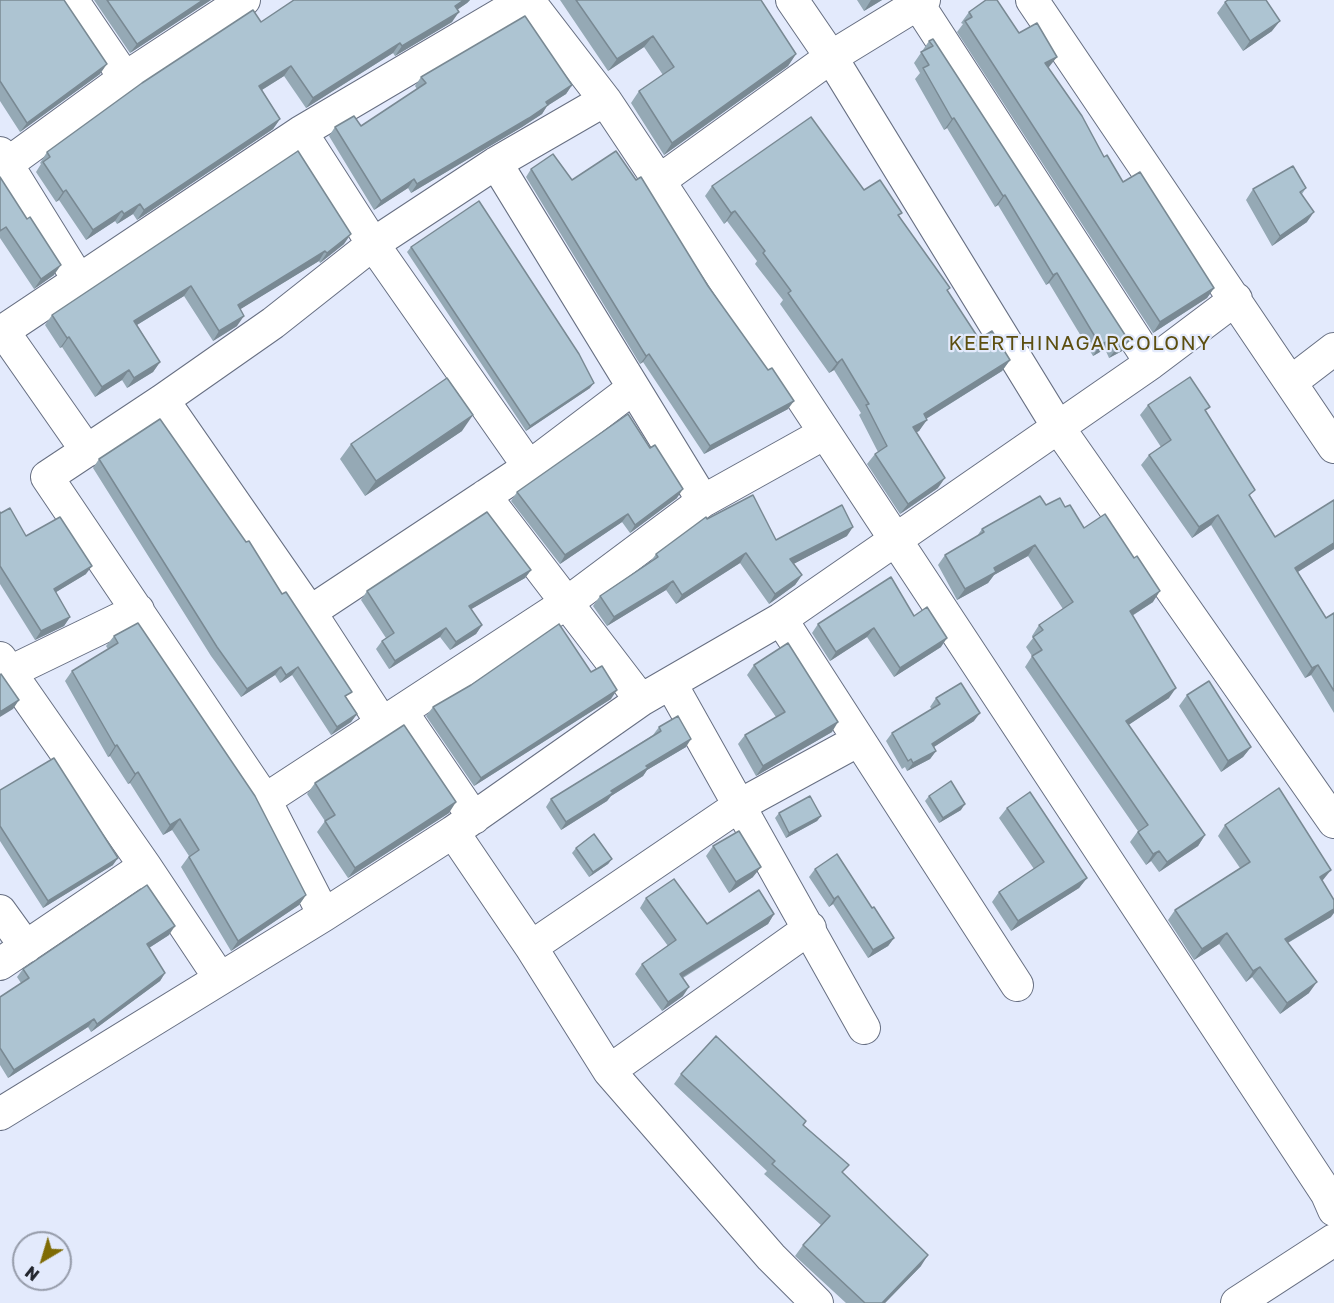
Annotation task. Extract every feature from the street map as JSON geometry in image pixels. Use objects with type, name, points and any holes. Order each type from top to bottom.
[{"type":"street","points":[[72,0],[125,78]]},
{"type":"street","points":[[80,282],[4,158],[244,0]]},
{"type":"street","points":[[87,452],[1,333],[301,132],[526,0],[605,100],[1332,1198]]},
{"type":"street","points":[[792,0],[831,57],[1058,427],[1312,786],[1334,822]]},
{"type":"street","points":[[1032,0],[1334,447]]},
{"type":"street","points":[[659,181],[831,57],[921,2],[1151,363]]},
{"type":"street","points":[[324,915],[265,800],[47,477],[87,452],[273,323],[374,244],[496,163],[605,100]]},
{"type":"street","points":[[301,132],[374,244],[529,467]]},
{"type":"street","points":[[496,163],[703,501]]},
{"type":"street","points":[[1,1112],[324,915],[463,825],[641,700],[781,619],[1151,363],[1236,300]]},
{"type":"street","points":[[1291,382],[1334,349]]},
{"type":"street","points":[[310,612],[529,467],[632,388]]},
{"type":"street","points":[[163,400],[310,612],[391,717],[463,825],[531,947],[609,1071],[771,1257],[817,1303]]},
{"type":"street","points":[[265,800],[568,602],[703,501],[825,433]]},
{"type":"street","points":[[485,496],[641,700]]},
{"type":"street","points":[[138,610],[5,665],[219,977]]},
{"type":"street","points":[[781,619],[1017,985]]},
{"type":"street","points":[[671,684],[810,928],[864,1028]]},
{"type":"street","points":[[531,947],[740,805],[859,740]]},
{"type":"street","points":[[0,964],[145,866]]},
{"type":"street","points":[[0,911],[26,947]]},
{"type":"street","points":[[609,1071],[810,928]]},
{"type":"street","points":[[1237,1303],[1334,1240]]},
{"type":"building","points":[[0,0],[64,0],[107,64],[27,123],[0,81]]},
{"type":"building","points":[[107,0],[203,0],[137,44]]},
{"type":"building","points":[[294,0],[464,0],[455,6],[459,12],[402,46],[400,43],[313,98],[291,66],[259,86],[280,119],[144,210],[140,204],[124,214],[122,211],[93,230],[66,190],[63,192],[43,162],[50,157],[47,152],[142,83],[253,10],[261,22]]},
{"type":"building","points":[[576,0],[761,0],[796,54],[672,143],[639,91],[674,67],[653,36],[617,59]]},
{"type":"building","points":[[986,0],[997,0],[1019,33],[1037,23],[1057,57],[1045,63],[1082,116],[1104,157],[1107,155],[1123,182],[1140,172],[1214,288],[1160,322],[965,21],[972,17],[969,12]]},
{"type":"building","points":[[1228,0],[1266,0],[1280,21],[1250,41],[1225,2]]},
{"type":"building","points":[[525,16],[572,85],[546,102],[548,105],[529,118],[417,184],[414,179],[381,201],[335,127],[354,116],[361,126],[426,83],[421,77]]},
{"type":"building","points":[[933,39],[1129,341],[1117,348],[1112,339],[1100,345],[1057,273],[1053,275],[1005,195],[1003,196],[954,118],[952,119],[923,68],[929,65],[921,52],[933,46],[929,41]]},
{"type":"building","points":[[811,117],[864,190],[880,180],[902,213],[898,215],[950,288],[947,290],[979,339],[992,331],[1010,360],[924,414],[927,420],[913,427],[945,478],[908,504],[875,454],[887,446],[866,405],[869,404],[842,359],[837,363],[788,293],[791,291],[763,253],[765,251],[735,211],[731,213],[712,186]]},
{"type":"building","points":[[298,151],[351,234],[327,253],[325,251],[238,305],[244,316],[219,331],[191,286],[134,321],[160,362],[134,378],[129,370],[102,387],[52,315]]},
{"type":"building","points":[[616,151],[636,180],[641,177],[708,286],[768,370],[772,368],[794,401],[710,446],[649,354],[646,356],[531,169],[553,154],[572,180]]},
{"type":"building","points":[[1293,166],[1306,188],[1300,192],[1314,212],[1280,236],[1253,189]]},
{"type":"building","points":[[0,177],[27,219],[30,217],[61,265],[41,279],[6,227],[0,231]]},
{"type":"building","points":[[479,201],[579,354],[594,383],[530,426],[411,247]]},
{"type":"building","points":[[1190,377],[1210,407],[1205,410],[1255,490],[1249,495],[1275,537],[1334,500],[1334,543],[1295,568],[1326,618],[1334,613],[1334,691],[1318,665],[1312,668],[1218,515],[1199,527],[1149,455],[1171,440],[1148,405]]},
{"type":"building","points":[[447,378],[473,415],[376,481],[351,444]]},
{"type":"building","points":[[628,414],[650,448],[655,445],[683,489],[635,525],[628,514],[565,555],[517,492]]},
{"type":"building","points":[[160,419],[246,542],[249,541],[282,594],[286,592],[352,692],[345,696],[357,714],[337,727],[298,667],[286,675],[281,667],[247,689],[217,647],[99,459]]},
{"type":"building","points":[[753,495],[776,540],[842,505],[853,527],[790,559],[802,575],[775,594],[746,553],[682,595],[673,581],[614,617],[600,596],[658,557],[656,554],[706,517],[707,519]]},
{"type":"building","points":[[1040,496],[1046,505],[1060,498],[1065,507],[1070,505],[1084,528],[1105,514],[1134,558],[1137,556],[1160,591],[1130,611],[1176,688],[1126,721],[1205,835],[1167,862],[1159,851],[1153,854],[1138,832],[1148,825],[1032,656],[1042,650],[1033,637],[1043,630],[1039,625],[1073,602],[1035,545],[994,568],[996,572],[965,589],[945,555],[984,532],[982,529]]},
{"type":"building","points":[[10,508],[26,536],[60,517],[92,566],[54,589],[70,617],[41,631],[0,566],[0,512]]},
{"type":"building","points":[[487,512],[531,570],[469,606],[482,625],[456,642],[446,628],[395,661],[382,641],[394,633],[367,591]]},
{"type":"building","points":[[891,577],[914,616],[927,607],[947,638],[900,668],[874,628],[836,652],[818,624]]},
{"type":"building","points":[[138,623],[255,796],[306,895],[238,941],[189,857],[199,850],[180,819],[170,825],[138,772],[135,774],[117,745],[115,746],[72,671],[118,643],[114,636]]},
{"type":"building","points":[[559,624],[591,672],[602,666],[617,690],[481,778],[433,707],[471,685]]},
{"type":"building","points":[[788,643],[838,722],[763,766],[745,735],[785,712],[754,665]]},
{"type":"building","points":[[0,675],[19,700],[0,712]]},
{"type":"building","points":[[1209,681],[1251,747],[1228,761],[1187,695]]},
{"type":"building","points":[[961,683],[980,713],[932,744],[936,751],[913,763],[911,759],[908,761],[892,733],[940,704],[936,698]]},
{"type":"building","points":[[678,716],[691,739],[646,766],[648,768],[611,791],[613,793],[566,822],[551,799],[661,731],[659,727]]},
{"type":"building","points":[[404,725],[456,802],[355,868],[325,821],[335,815],[315,783]]},
{"type":"building","points":[[54,758],[118,858],[48,901],[0,826],[0,790]]},
{"type":"building","points":[[951,781],[965,804],[943,818],[929,796]]},
{"type":"building","points":[[1279,788],[1331,870],[1320,877],[1334,900],[1334,909],[1285,939],[1317,982],[1287,1003],[1260,967],[1253,971],[1227,933],[1202,949],[1175,910],[1250,862],[1225,825]]},
{"type":"building","points":[[1030,792],[1087,878],[1018,921],[999,892],[1044,862],[1007,808]]},
{"type":"building","points":[[810,796],[821,816],[789,833],[779,813]]},
{"type":"building","points":[[739,831],[761,867],[736,882],[713,846]]},
{"type":"building","points":[[594,834],[612,859],[593,872],[576,848]]},
{"type":"building","points":[[837,854],[894,938],[873,950],[838,896],[834,899],[815,869]]},
{"type":"building","points":[[674,879],[707,924],[759,890],[774,914],[680,974],[689,987],[668,1002],[642,964],[676,940],[646,898]]},
{"type":"building","points":[[147,885],[175,926],[147,944],[165,973],[97,1024],[94,1019],[14,1070],[0,1048],[0,997],[29,978],[23,969]]},
{"type":"building","points":[[716,1036],[806,1121],[803,1125],[849,1165],[842,1172],[928,1255],[882,1303],[865,1303],[803,1245],[830,1216],[772,1164],[775,1161],[681,1074]]},
{"type":"district","name":"KEERTHINAGARCOLONY","points":[[1080,344]]}]
